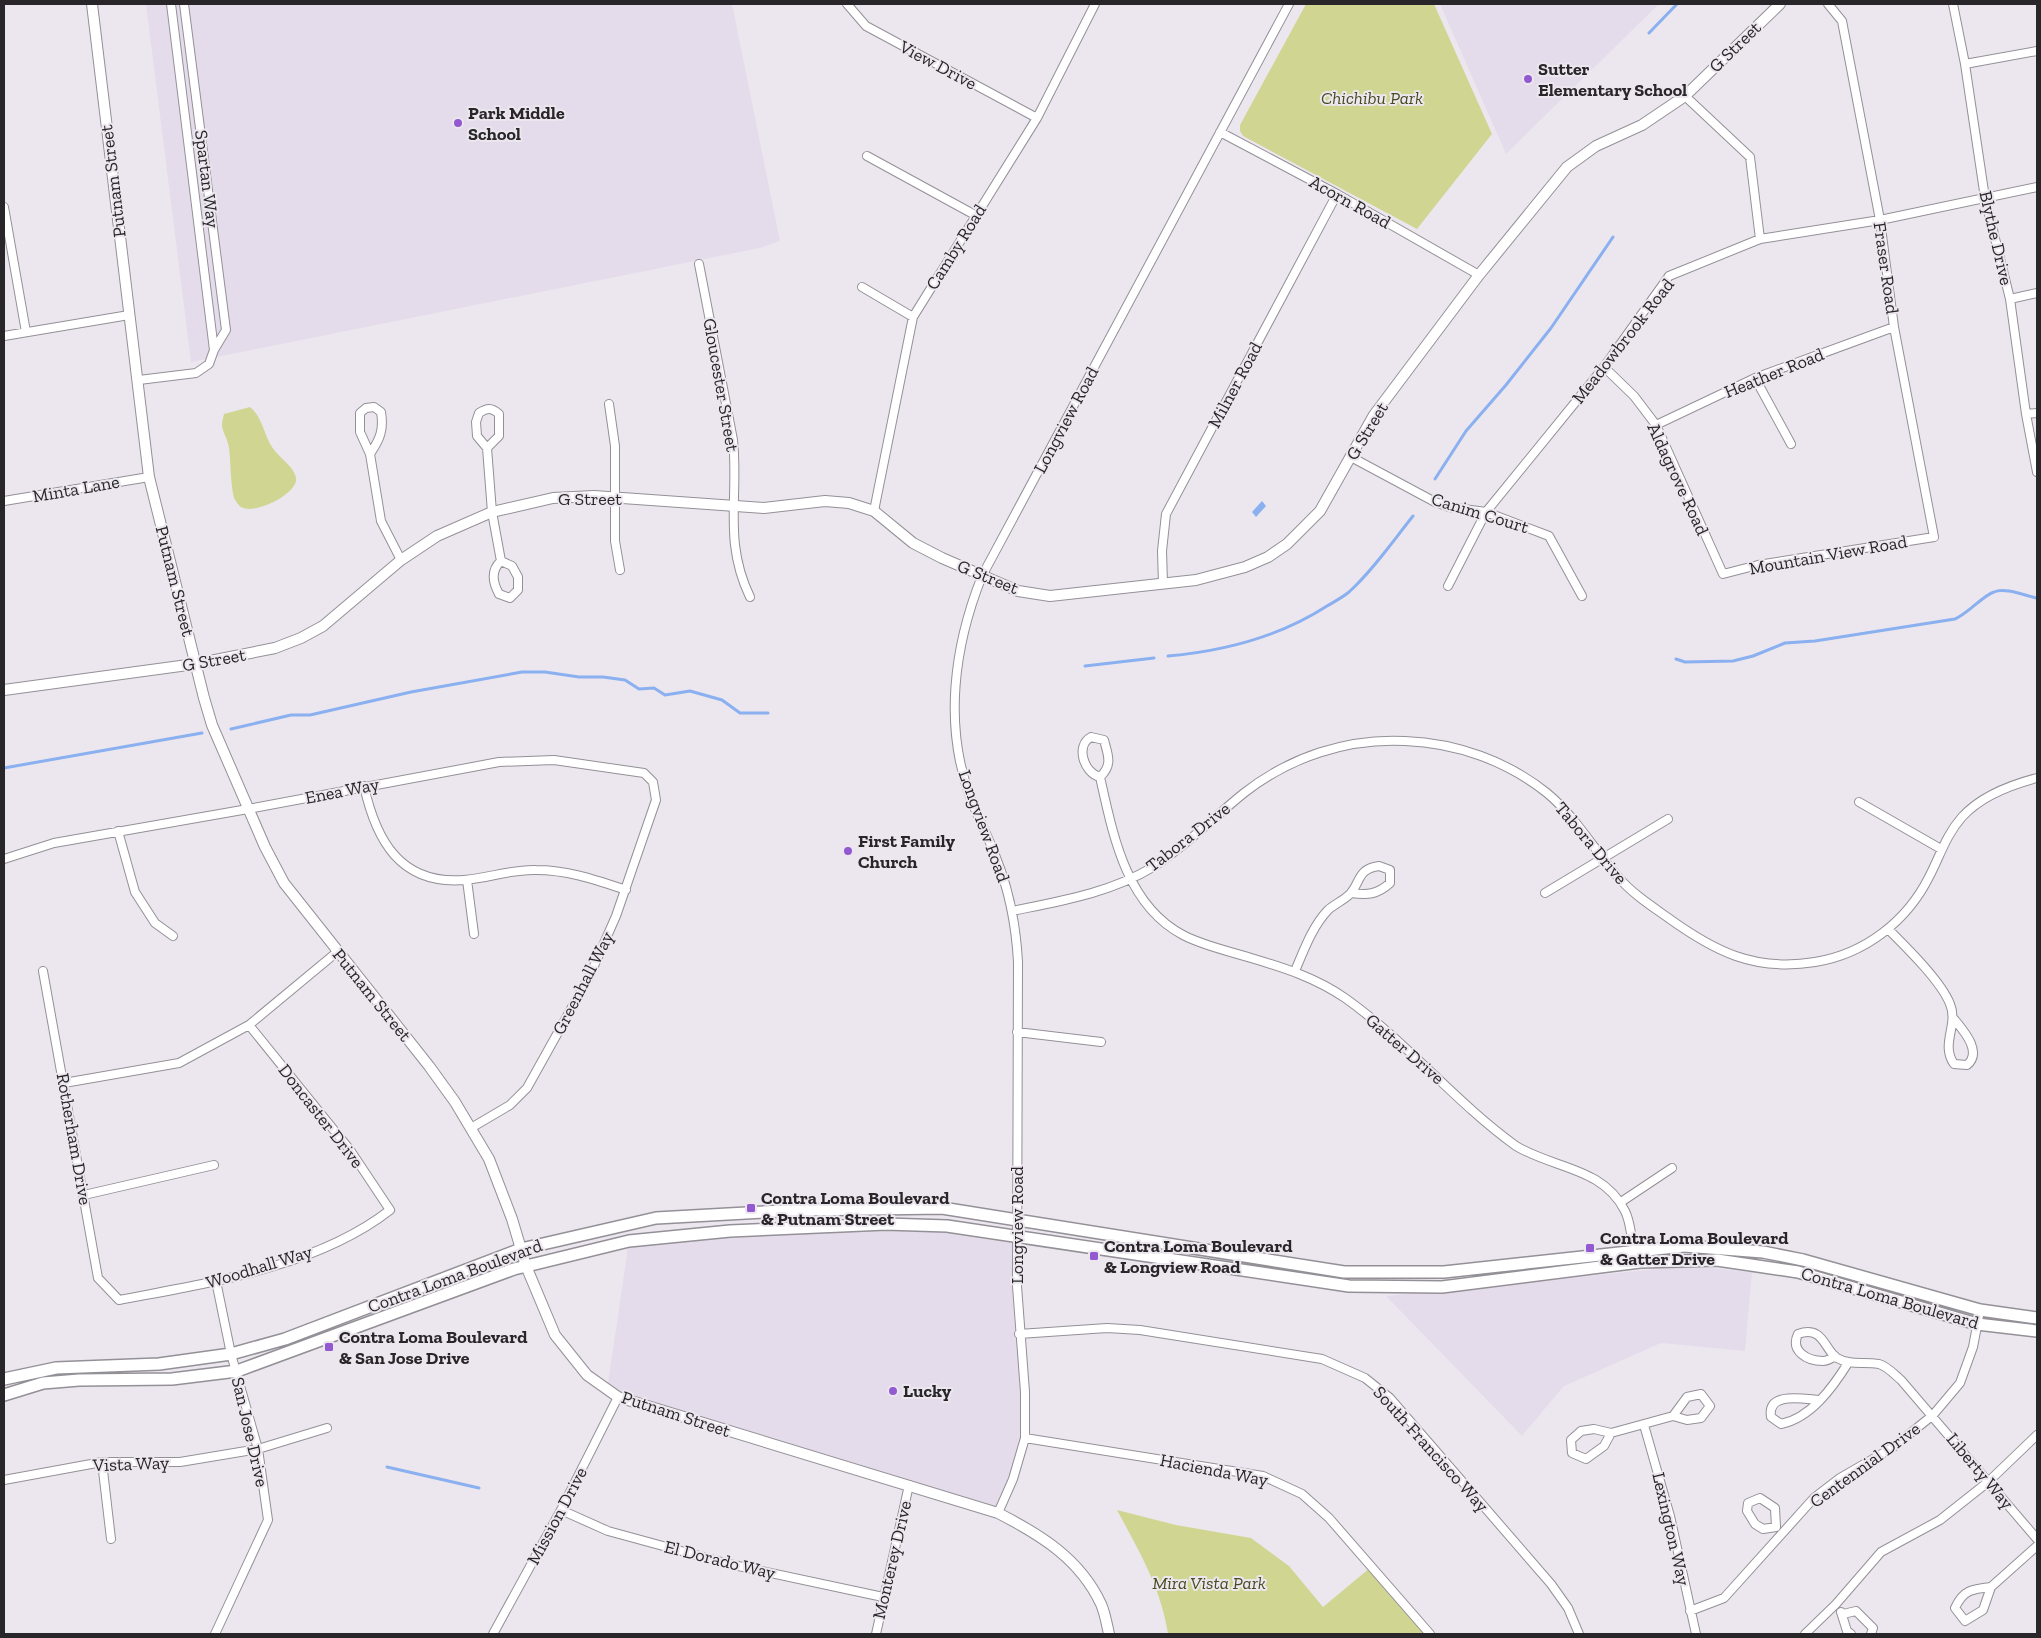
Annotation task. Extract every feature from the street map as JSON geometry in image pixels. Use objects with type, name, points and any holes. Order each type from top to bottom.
[{"type":"main road","name":"Contra Loma Boulevard","points":[[4,1379],[56,1368],[159,1364],[231,1354],[285,1339],[520,1249],[613,1227],[664,1218],[892,1208],[942,1208],[1344,1272],[1444,1272],[1637,1257],[1716,1260],[1798,1272],[1977,1324],[2037,1331]]},
{"type":"main road","name":"Contra Loma Boulevard","points":[[4,1395],[43,1383],[70,1380],[172,1380],[237,1371],[526,1266],[629,1242],[730,1231],[886,1224],[947,1226],[1017,1238],[1349,1286],[1442,1287],[1637,1257],[1684,1246],[1763,1252],[1803,1260],[1980,1310],[2037,1318]]},
{"type":"street","name":"Putnam Street","points":[[92,4],[139,380],[149,476],[209,716],[248,809],[284,883],[429,1066],[471,1128],[489,1159],[526,1266],[548,1322],[564,1348],[587,1374],[618,1397],[998,1513],[1030,1529],[1058,1548],[1085,1579],[1101,1605],[1110,1634]]},
{"type":"street","name":"Spartan Way","points":[[171,4],[214,350]]},
{"type":"street","name":"Spartan Way","points":[[139,380],[196,373],[209,364],[214,350],[226,330],[184,4]]},
{"type":"street","name":"View Drive","points":[[847,4],[866,26],[1037,118]]},
{"type":"street","name":"Longview Road","points":[[998,1513],[1013,1479],[1025,1438],[1025,1392],[1020,1334],[1017,1238],[1018,962],[1012,911],[996,856],[966,783],[955,721],[956,668],[961,642],[969,608],[982,576],[1289,4]]},
{"type":"street","name":"G Street","points":[[4,690],[195,664],[260,652],[301,638],[334,617],[401,560],[450,529],[492,512],[553,498],[616,498],[732,506],[780,507],[834,501],[857,504],[874,511],[922,548],[1018,591],[1050,596],[1163,584],[1220,575],[1268,557],[1300,532],[1320,511],[1374,415],[1479,275],[1567,167],[1596,146],[1642,126],[1685,96],[1780,4]]},
{"type":"street","name":"Fraser Road","points":[[1828,4],[1842,21],[1880,220],[1894,327],[1934,537]]},
{"type":"street","name":"Blythe Drive","points":[[1953,4],[1966,64],[1985,198],[2010,299],[2026,414],[2037,472]]},
{"type":"street","name":"Camby Road","points":[[874,511],[912,317],[1037,118],[1091,5]]},
{"type":"street","points":[[1966,64],[2037,51]]},
{"type":"street","points":[[1685,96],[1750,157],[1760,239]]},
{"type":"street","name":"Acorn Road","points":[[1220,132],[1337,194],[1479,275]]},
{"type":"street","points":[[868,156],[975,215]]},
{"type":"street","name":"Meadowbrook Road","points":[[1448,586],[1486,512],[1604,367],[1669,276],[1760,239],[1880,220],[2037,187]]},
{"type":"street","name":"Milner Road","points":[[1163,584],[1162,551],[1166,514],[1337,194]]},
{"type":"street","points":[[4,207],[26,332]]},
{"type":"street","name":"Gloucester Street","points":[[699,264],[733,440],[735,469],[732,506],[736,562],[750,596]]},
{"type":"street","points":[[862,287],[912,317]]},
{"type":"street","points":[[2010,299],[2037,293]]},
{"type":"street","points":[[4,336],[130,315]]},
{"type":"street","name":"Heather Road","points":[[1656,425],[1755,378],[1894,327]]},
{"type":"street","name":"Aldagrove Road","points":[[1604,367],[1634,396],[1656,425],[1723,574]]},
{"type":"street","points":[[1755,378],[1791,444]]},
{"type":"street","points":[[609,404],[615,446],[615,541],[620,570]]},
{"type":"street","points":[[370,454],[380,438],[383,426],[381,412],[374,407],[366,408],[360,413],[358,421],[360,432],[370,454],[381,521],[401,560]]},
{"type":"street","points":[[488,448],[499,436],[500,426],[498,414],[494,410],[486,409],[479,413],[476,422],[477,436],[488,448],[492,512],[501,562]]},
{"type":"street","points":[[2026,414],[2037,413]]},
{"type":"street","name":"Canim Court","points":[[1351,458],[1435,502],[1449,507],[1486,512],[1549,536],[1582,596]]},
{"type":"street","name":"Minta Lane","points":[[4,501],[149,476]]},
{"type":"street","name":"Mountain View Road","points":[[1723,574],[1758,565],[1934,537]]},
{"type":"street","points":[[501,562],[512,566],[518,577],[518,590],[510,598],[499,594],[494,583],[495,568],[501,562]]},
{"type":"street","points":[[1091,737],[1104,740],[1108,758],[1107,770],[1100,777],[1093,775],[1087,770],[1082,747],[1086,740],[1091,737]]},
{"type":"street","name":"Tabora Drive","points":[[1012,911],[1079,897],[1130,879],[1165,859],[1244,793],[1276,771],[1328,750],[1382,741],[1418,742],[1445,746],[1479,755],[1510,769],[1538,786],[1583,829],[1627,886],[1693,936],[1728,954],[1753,962],[1784,965],[1828,960],[1855,950],[1888,929],[1919,894],[1941,849],[1959,820],[1974,806],[2004,789],[2037,778]]},
{"type":"street","name":"Enea Way","points":[[4,859],[54,843],[499,762],[554,760],[644,773],[650,777],[656,788],[654,808]]},
{"type":"street","name":"Gatter Drive","points":[[1100,777],[1118,846],[1130,879],[1141,899],[1155,914],[1182,934],[1295,971],[1331,989],[1357,1007],[1516,1146],[1546,1161],[1590,1175],[1607,1186],[1621,1202],[1632,1228],[1637,1257]]},
{"type":"street","points":[[364,786],[374,825],[382,840],[394,856],[412,869],[431,876],[467,880],[519,870],[555,870],[577,874],[626,890]]},
{"type":"street","points":[[1859,802],[1941,849]]},
{"type":"street","name":"Greenhall Way","points":[[471,1128],[517,1099],[533,1080],[601,954],[626,890],[654,808]]},
{"type":"street","points":[[1546,893],[1668,819]]},
{"type":"street","points":[[118,831],[135,892],[155,923],[173,936]]},
{"type":"street","points":[[1295,971],[1310,936],[1320,920],[1338,902],[1351,893],[1361,874],[1374,866],[1383,866],[1390,870],[1390,882],[1377,892],[1368,895],[1351,893]]},
{"type":"street","points":[[467,880],[474,934]]},
{"type":"street","points":[[1888,929],[1923,965],[1950,1004],[1954,1020],[1970,1041],[1973,1052],[1971,1062],[1967,1065],[1954,1064],[1948,1056],[1948,1042],[1954,1020]]},
{"type":"street","points":[[64,1083],[180,1063],[248,1025],[337,952]]},
{"type":"street","name":"Rotherham Drive","points":[[43,971],[98,1278],[119,1300]]},
{"type":"street","name":"Doncaster Drive","points":[[248,1025],[350,1150],[390,1210]]},
{"type":"street","points":[[1017,1032],[1101,1042]]},
{"type":"street","points":[[84,1195],[214,1165]]},
{"type":"street","points":[[1621,1202],[1672,1168]]},
{"type":"street","name":"Woodhall Way","points":[[119,1300],[216,1281],[308,1254],[371,1225],[390,1210]]},
{"type":"street","name":"San Jose Drive","points":[[215,1634],[268,1520],[258,1449],[231,1354],[216,1281]]},
{"type":"street","name":"Centennial Drive","points":[[1690,1612],[1724,1598],[1814,1498],[1840,1478],[1892,1448],[1933,1415],[1960,1383],[1973,1347],[1980,1310]]},
{"type":"street","name":"South Francisco Way","points":[[1020,1334],[1107,1328],[1140,1330],[1322,1359],[1365,1378],[1390,1398],[1551,1584],[1568,1608],[1580,1634]]},
{"type":"street","points":[[1819,1400],[1784,1398],[1772,1405],[1770,1410],[1771,1417],[1775,1422],[1788,1423],[1799,1418],[1819,1400],[1833,1386],[1848,1363],[1835,1356],[1823,1338],[1804,1332],[1798,1334],[1795,1340],[1796,1350],[1803,1356],[1824,1361],[1835,1356]]},
{"type":"street","name":"Liberty Way","points":[[1848,1363],[1881,1364],[1901,1380],[1933,1415],[2037,1539]]},
{"type":"street","points":[[1611,1433],[1604,1446],[1586,1459],[1572,1453],[1571,1440],[1581,1431],[1594,1429],[1611,1433],[1673,1416],[1687,1420],[1701,1418],[1710,1406],[1701,1394],[1687,1397],[1673,1416]]},
{"type":"street","name":"Mission Drive","points":[[494,1634],[561,1510],[618,1397]]},
{"type":"street","name":"Lexington Way","points":[[1644,1425],[1670,1516],[1696,1634]]},
{"type":"street","name":"Vista Way","points":[[4,1480],[102,1462],[180,1462],[258,1449],[327,1428]]},
{"type":"street","points":[[1805,1634],[1836,1604],[1881,1552],[1940,1520],[1988,1482],[2037,1435]]},
{"type":"street","name":"Hacienda Way","points":[[1025,1438],[1263,1476],[1302,1494],[1329,1518],[1430,1634]]},
{"type":"street","points":[[102,1462],[111,1538]]},
{"type":"street","name":"Monterey Drive","points":[[876,1634],[908,1485]]},
{"type":"street","points":[[1776,1527],[1763,1530],[1755,1524],[1747,1511],[1748,1503],[1760,1498],[1775,1508],[1776,1527],[1783,1534]]},
{"type":"street","name":"El Dorado Way","points":[[561,1510],[608,1531],[729,1564],[883,1596]]},
{"type":"street","points":[[1991,1587],[1973,1589],[1960,1597],[1955,1608],[1966,1621],[1984,1610],[1991,1587],[2037,1546]]},
{"type":"street","points":[[1836,1604],[1843,1614],[1847,1631],[1851,1634]]},
{"type":"street","points":[[1843,1614],[1856,1611],[1873,1628],[1871,1634]]},
{"type":"shaded area","name":"Park Middle School","points":[[146,4],[732,4],[780,241],[760,248],[191,362]]},
{"type":"shaded area","name":"Sutter Elementary School","points":[[1440,4],[1659,4],[1506,154]]},
{"type":"shaded area","points":[[886,1224],[1017,1238],[1025,1438],[998,1513],[607,1390],[629,1241]]},
{"type":"shaded area","points":[[1688,1266],[1752,1272],[1745,1351],[1661,1343],[1564,1386],[1522,1436],[1386,1296]]},
{"type":"green space","name":"Chichibu Park","points":[[1306,4],[1434,4],[1492,134],[1417,229],[1243,136],[1240,131],[1240,125]]},
{"type":"green space","points":[[250,407],[260,420],[272,447],[294,472],[296,481],[288,493],[281,498],[263,506],[247,509],[240,506],[234,498],[229,448],[222,422],[224,414]]},
{"type":"green space","name":"Mira Vista Park","points":[[1117,1510],[1176,1525],[1251,1538],[1289,1566],[1323,1607],[1371,1567],[1430,1634],[1168,1634],[1155,1585]]},
{"type":"water","points":[[1262,501],[1266,506],[1256,517],[1252,512]]},
{"type":"waterway","points":[[1649,33],[1677,4]]},
{"type":"waterway","points":[[1435,479],[1466,431],[1506,385],[1551,328],[1613,237]]},
{"type":"waterway","points":[[1168,656],[1189,654],[1251,641],[1309,617],[1349,592],[1375,565],[1413,516]]},
{"type":"waterway","points":[[1676,659],[1685,662],[1733,661],[1753,656],[1785,643],[1815,641],[1955,619],[1989,594],[1999,591],[2010,591],[2037,598]]},
{"type":"waterway","points":[[1085,666],[1154,658]]},
{"type":"waterway","points":[[231,729],[291,715],[310,715],[411,692],[522,672],[545,672],[579,677],[603,677],[625,680],[639,689],[654,688],[665,695],[690,691],[722,700],[740,713],[768,713]]},
{"type":"waterway","points":[[4,768],[202,733]]},
{"type":"waterway","points":[[387,1467],[479,1488]]},
{"type":"place","name":"Sutter Elementary School","points":[[1528,79]]},
{"type":"place","name":"Park Middle School","points":[[458,123]]},
{"type":"place","name":"First Family Church","points":[[848,851]]},
{"type":"place","name":"Contra Loma Boulevard & Putnam Street","points":[[751,1208]]},
{"type":"place","name":"Contra Loma Boulevard & Gatter Drive","points":[[1590,1248]]},
{"type":"place","name":"Contra Loma Boulevard & Longview Road","points":[[1094,1256]]},
{"type":"place","name":"Contra Loma Boulevard & San Jose Drive","points":[[329,1347]]},
{"type":"place","name":"Lucky","points":[[893,1391]]}]
